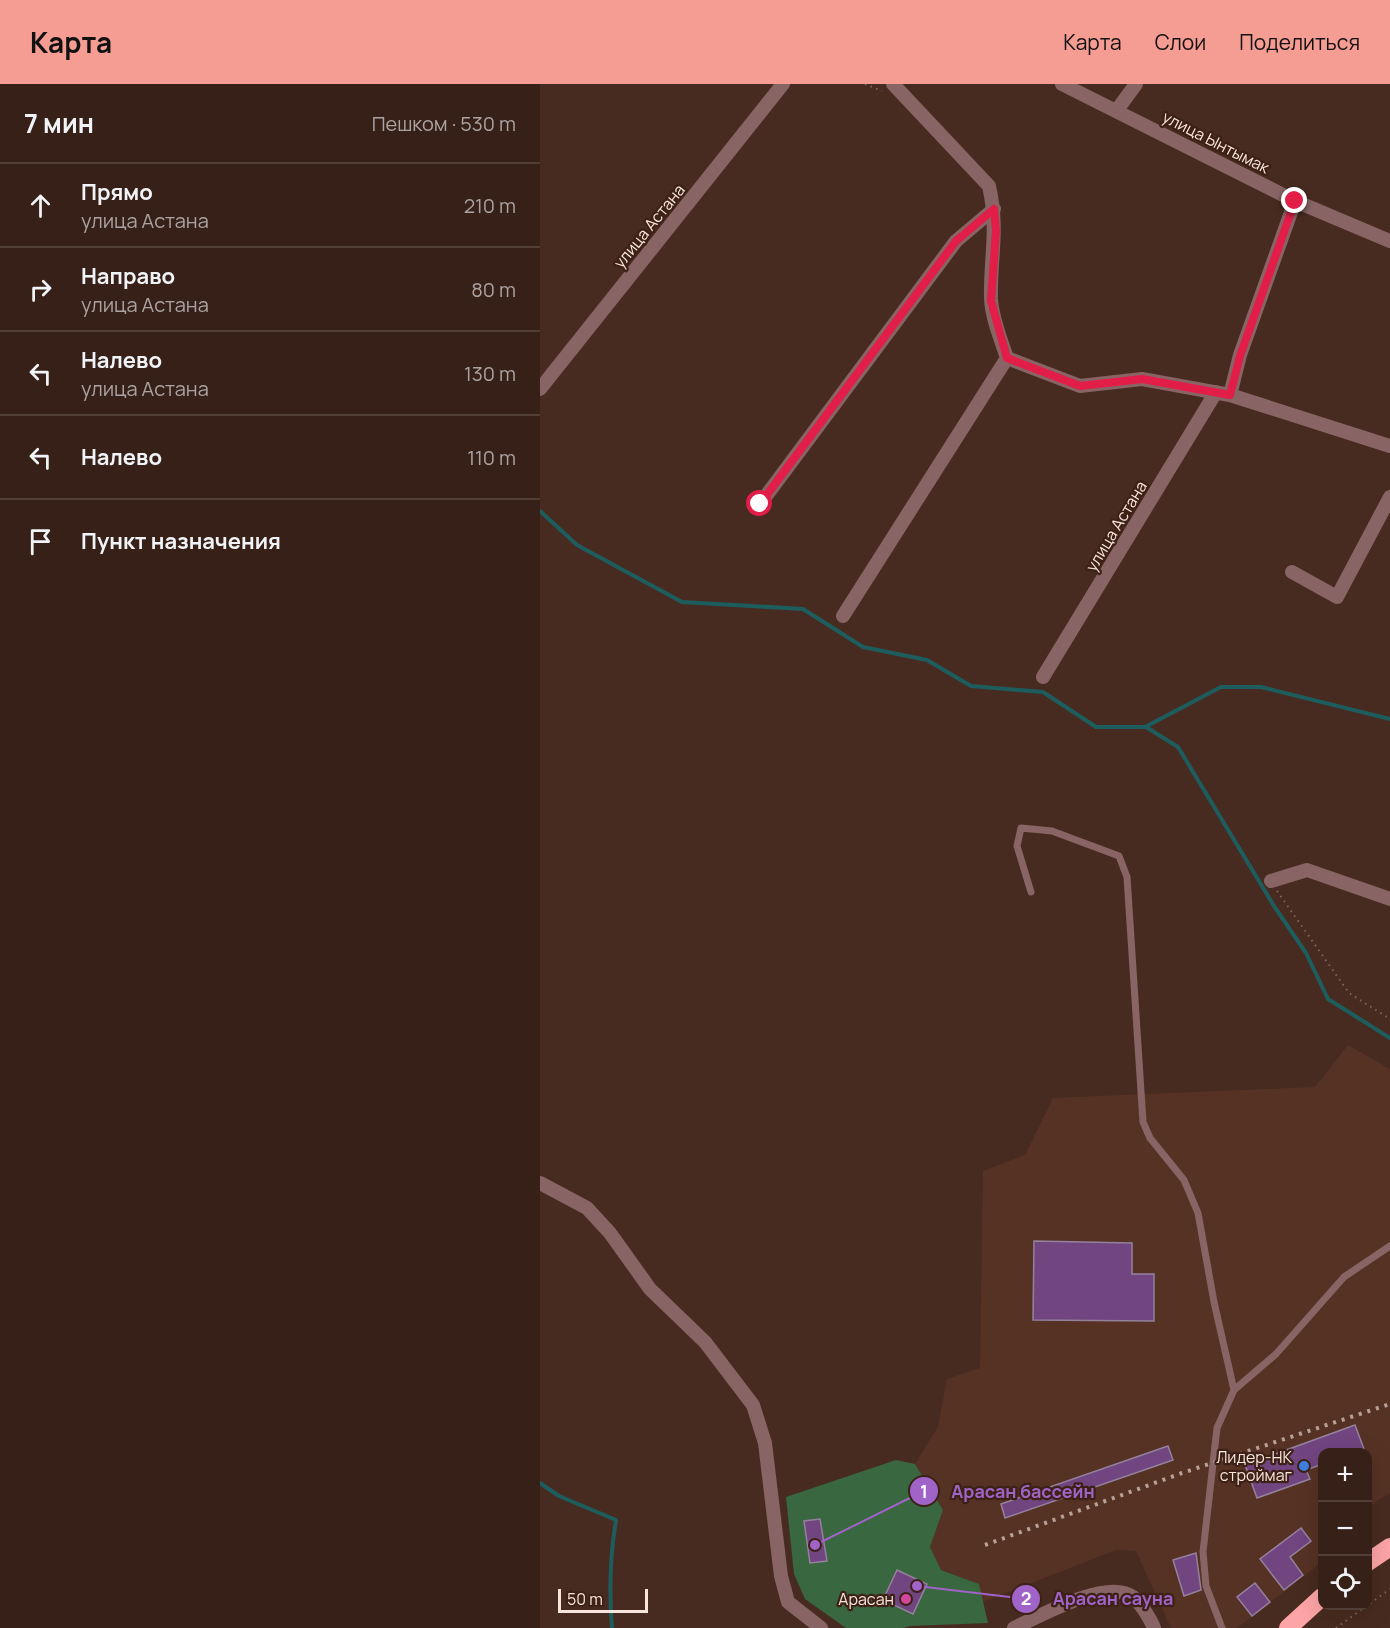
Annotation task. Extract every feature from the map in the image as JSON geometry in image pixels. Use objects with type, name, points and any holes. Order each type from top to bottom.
[{"type":"highway","points":[[1372,1559],[1390,1547]]},
{"type":"highway","points":[[1288,1628],[1318,1601]]},
{"type":"street","name":"улица Астана","points":[[540,389],[783,84]]},
{"type":"street","points":[[843,616],[1007,358],[991,301],[996,231],[989,186],[893,84]]},
{"type":"street","name":"улица Ынтымак","points":[[1062,84],[1295,201],[1390,241]]},
{"type":"street","points":[[1117,110],[1136,84]]},
{"type":"street","name":"улица Астана","points":[[1043,677],[1223,393],[1240,356],[1295,201]]},
{"type":"street","points":[[760,504],[956,241],[994,209]]},
{"type":"street","points":[[1007,358],[1080,386],[1142,379],[1223,393],[1390,446]]},
{"type":"street","points":[[1292,572],[1337,597],[1390,497]]},
{"type":"street","points":[[1271,881],[1307,870],[1390,899]]},
{"type":"street","points":[[540,1183],[587,1208],[610,1233],[650,1289],[705,1342],[753,1405],[765,1443],[781,1576],[788,1602],[821,1628]]},
{"type":"street","points":[[1014,1628],[1084,1597],[1113,1591],[1133,1597],[1151,1620],[1154,1628]]},
{"type":"lane","points":[[1031,892],[1017,846],[1021,828],[1052,831],[1119,856],[1127,877],[1143,1122],[1150,1138],[1184,1180],[1198,1213],[1214,1302],[1234,1390]]},
{"type":"lane","points":[[1222,1628],[1206,1586],[1203,1552],[1217,1428],[1234,1390],[1276,1354],[1344,1277],[1390,1246]]},
{"type":"path","points":[[1271,881],[1349,993],[1390,1019]]},
{"type":"path","points":[[1336,1628],[1390,1588]]},
{"type":"shaded area","points":[[1348,1045],[1390,1069],[1390,1493],[1372,1504],[1372,1448],[1318,1448],[1318,1565],[1237,1628],[1171,1628],[1136,1551],[1116,1550],[983,1602],[979,1584],[941,1570],[930,1547],[943,1510],[915,1464],[938,1427],[947,1379],[980,1368],[983,1171],[1025,1155],[1053,1098],[1315,1087]]},
{"type":"green space","points":[[896,1460],[915,1464],[943,1510],[930,1547],[941,1570],[979,1584],[988,1623],[903,1628],[846,1628],[805,1599],[794,1574],[786,1497]]},
{"type":"building","points":[[1034,1241],[1132,1243],[1132,1274],[1154,1274],[1154,1321],[1033,1320]]},
{"type":"building","points":[[1355,1425],[1364,1448],[1318,1448],[1318,1466],[1306,1470],[1310,1479],[1257,1498],[1245,1465]]},
{"type":"building","points":[[1168,1446],[1173,1460],[1005,1518],[1001,1504]]},
{"type":"building","points":[[820,1519],[827,1561],[810,1563],[804,1521]]},
{"type":"building","points":[[1301,1528],[1311,1541],[1290,1557],[1303,1575],[1284,1590],[1260,1559]]},
{"type":"building","points":[[1196,1553],[1201,1590],[1184,1596],[1173,1560]]},
{"type":"building","points":[[897,1570],[927,1584],[913,1614],[883,1600]]},
{"type":"building","points":[[1255,1583],[1270,1602],[1252,1616],[1237,1597]]},
{"type":"waterway","points":[[540,511],[577,545],[682,602],[803,609],[863,647],[927,660],[971,686],[1043,692],[1096,727],[1145,727],[1221,687],[1261,687],[1390,719]]},
{"type":"waterway","points":[[1146,727],[1178,747],[1274,906],[1306,953],[1328,999],[1390,1038]]},
{"type":"waterway","points":[[540,1483],[559,1496],[616,1520],[612,1547],[612,1628]]},
{"type":"railway","points":[[985,1545],[1182,1473],[1390,1404]]},
{"type":"place","name":"Лидер-НК строймаг","points":[[1304,1466]]},
{"type":"place","name":"Арасан бассейн","points":[[815,1545]]},
{"type":"place","name":"Арасан сауна","points":[[917,1586]]},
{"type":"place","name":"Арасан","points":[[906,1599]]},
{"type":"route","points":[[760,504],[956,241],[994,209],[996,231],[991,301],[1007,358],[1080,386],[1142,379],[1230,395],[1240,356],[1295,201]]}]
